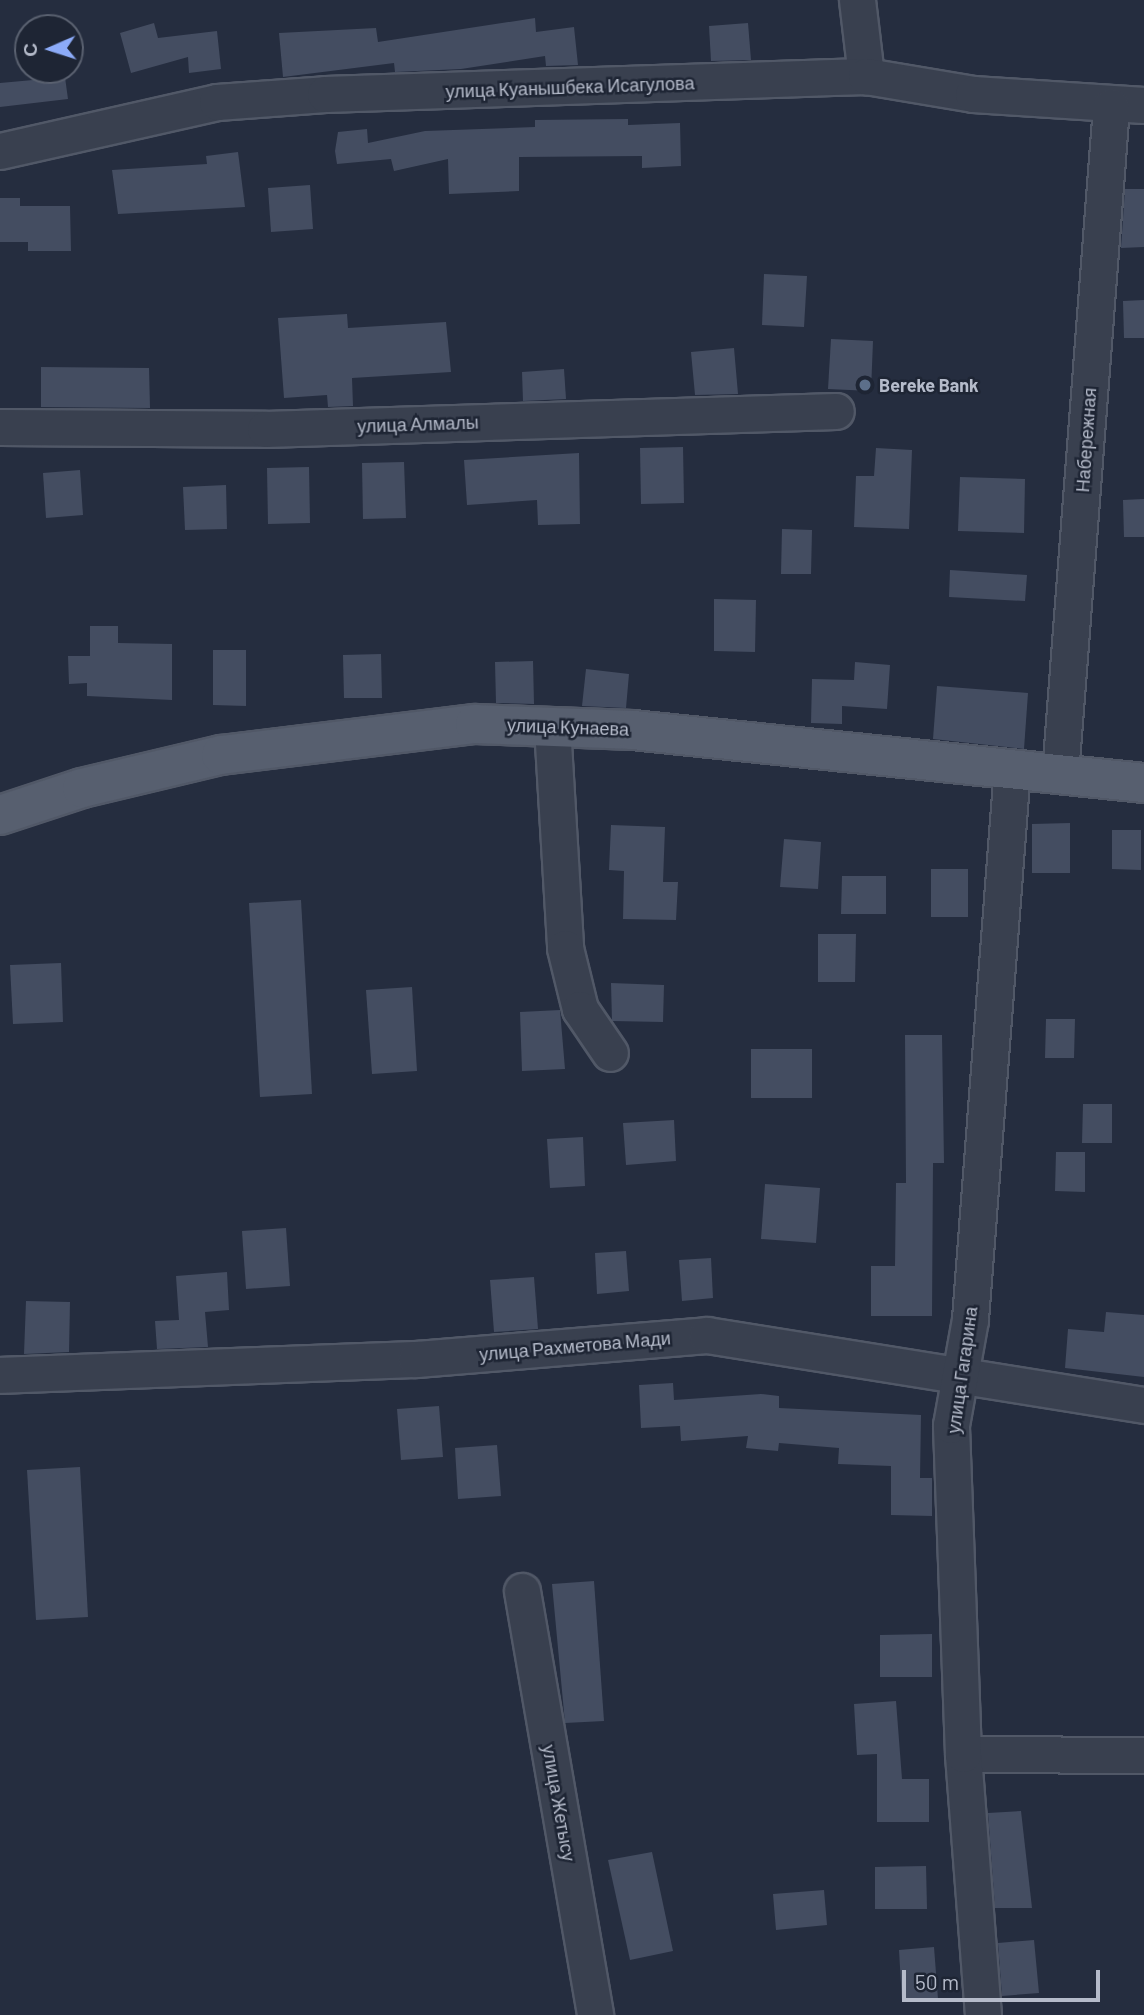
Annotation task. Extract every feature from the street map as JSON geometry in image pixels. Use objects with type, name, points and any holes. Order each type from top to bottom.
[{"type":"main road","name":"улица Кунаева","points":[[0,815],[82,788],[221,755],[354,734],[475,724],[552,726],[1012,768],[1144,783]]},
{"type":"street","points":[[857,0],[866,76]]},
{"type":"street","name":"улица Куанышбека Исагулова","points":[[0,151],[217,102],[866,76],[973,94],[1128,106]]},
{"type":"street","name":"Набережная","points":[[1060,774],[1128,106]]},
{"type":"street","name":"улица Алмалы","points":[[0,427],[265,429],[836,411]]},
{"type":"street","points":[[552,726],[565,948],[580,1009],[610,1053]]},
{"type":"street","name":"улица Гагарина","points":[[984,2015],[963,1754],[951,1425],[962,1374],[1012,768]]},
{"type":"street","name":"улица Рахметова Мади","points":[[0,1375],[416,1359],[707,1335],[1144,1405]]},
{"type":"street","name":"улица Жетысу","points":[[522,1591],[595,2015]]},
{"type":"street","points":[[963,1754],[1144,1755]]},
{"type":"building","points":[[535,18],[536,32],[574,27],[578,65],[546,66],[545,56],[461,69],[395,72],[394,63],[283,77],[279,33],[376,28],[378,42]]},
{"type":"building","points":[[154,23],[158,38],[217,31],[221,69],[189,73],[188,57],[131,73],[120,33]]},
{"type":"building","points":[[748,23],[751,60],[711,61],[709,26]]},
{"type":"building","points":[[0,83],[66,84],[68,99],[0,107]]},
{"type":"building","points":[[628,119],[628,125],[680,123],[681,166],[642,168],[642,156],[519,157],[519,191],[449,194],[448,159],[394,171],[391,159],[337,164],[335,151],[338,132],[367,129],[368,143],[425,131],[535,127],[535,120]]},
{"type":"building","points":[[238,152],[245,207],[118,214],[112,170],[207,164],[206,156]]},
{"type":"building","points":[[310,185],[313,229],[271,232],[268,188]]},
{"type":"building","points":[[1125,189],[1144,189],[1144,247],[1121,248]]},
{"type":"building","points":[[0,198],[20,198],[20,206],[70,206],[71,251],[28,251],[28,242],[0,242]]},
{"type":"building","points":[[764,274],[807,276],[804,327],[762,325]]},
{"type":"building","points":[[1144,300],[1144,338],[1124,338],[1123,301]]},
{"type":"building","points":[[347,314],[348,328],[446,322],[451,372],[352,378],[353,406],[328,407],[327,395],[284,398],[278,318]]},
{"type":"building","points":[[831,339],[873,341],[871,391],[828,389]]},
{"type":"building","points":[[734,348],[738,394],[695,395],[691,352]]},
{"type":"building","points":[[41,367],[149,368],[150,408],[41,407]]},
{"type":"building","points":[[564,369],[566,399],[523,401],[522,372]]},
{"type":"building","points":[[683,447],[684,503],[641,504],[640,448]]},
{"type":"building","points":[[876,448],[912,450],[909,529],[854,527],[856,476],[874,476]]},
{"type":"building","points":[[579,453],[580,524],[538,525],[537,500],[467,505],[464,460]]},
{"type":"building","points":[[404,462],[406,518],[363,519],[362,463]]},
{"type":"building","points":[[309,467],[310,523],[268,524],[267,468]]},
{"type":"building","points":[[80,470],[83,515],[46,518],[43,473]]},
{"type":"building","points":[[960,477],[1025,479],[1024,533],[958,531]]},
{"type":"building","points":[[226,485],[227,529],[185,530],[183,487]]},
{"type":"building","points":[[1144,499],[1144,537],[1124,537],[1123,500]]},
{"type":"building","points":[[782,529],[812,530],[811,574],[781,574]]},
{"type":"building","points":[[950,570],[1027,575],[1025,601],[949,597]]},
{"type":"building","points":[[714,599],[756,600],[755,652],[714,651]]},
{"type":"building","points":[[90,626],[118,626],[118,643],[172,644],[172,700],[87,696],[87,683],[69,684],[68,656],[90,656]]},
{"type":"building","points":[[213,650],[246,650],[246,706],[213,705]]},
{"type":"building","points":[[381,654],[382,698],[344,698],[343,655]]},
{"type":"building","points":[[533,661],[534,704],[496,703],[495,662]]},
{"type":"building","points":[[855,662],[890,665],[887,709],[842,706],[842,724],[811,723],[812,679],[854,680]]},
{"type":"building","points":[[586,669],[629,674],[626,708],[582,706]]},
{"type":"building","points":[[937,686],[1028,693],[1024,749],[933,739]]},
{"type":"building","points":[[1070,823],[1070,873],[1032,873],[1032,824]]},
{"type":"building","points":[[611,825],[665,827],[663,882],[678,882],[676,920],[623,919],[624,871],[609,870]]},
{"type":"building","points":[[1112,830],[1141,830],[1141,870],[1112,869]]},
{"type":"building","points":[[784,839],[821,842],[818,889],[780,887]]},
{"type":"building","points":[[931,869],[968,869],[968,917],[931,917]]},
{"type":"building","points":[[842,876],[886,876],[886,914],[841,914]]},
{"type":"building","points":[[301,900],[312,1094],[260,1097],[249,903]]},
{"type":"building","points":[[818,934],[856,934],[855,982],[818,982]]},
{"type":"building","points":[[61,963],[63,1022],[13,1024],[10,965]]},
{"type":"building","points":[[611,983],[664,985],[663,1022],[612,1021]]},
{"type":"building","points":[[412,987],[417,1071],[372,1074],[366,990]]},
{"type":"building","points":[[560,1010],[565,1069],[522,1071],[520,1012]]},
{"type":"building","points":[[1046,1019],[1075,1019],[1074,1058],[1045,1058]]},
{"type":"building","points":[[905,1035],[942,1035],[944,1163],[933,1163],[932,1316],[871,1316],[871,1266],[895,1266],[896,1183],[906,1183]]},
{"type":"building","points":[[751,1049],[812,1049],[812,1098],[751,1098]]},
{"type":"building","points":[[1083,1104],[1112,1104],[1112,1143],[1082,1143]]},
{"type":"building","points":[[674,1120],[676,1161],[626,1165],[623,1123]]},
{"type":"building","points":[[583,1137],[585,1186],[550,1188],[547,1139]]},
{"type":"building","points":[[1056,1152],[1085,1152],[1085,1192],[1055,1191]]},
{"type":"building","points":[[765,1184],[820,1188],[816,1243],[761,1239]]},
{"type":"building","points":[[286,1228],[290,1286],[246,1289],[242,1231]]},
{"type":"building","points":[[626,1251],[629,1291],[597,1294],[595,1253]]},
{"type":"building","points":[[711,1258],[713,1298],[682,1301],[679,1260]]},
{"type":"building","points":[[227,1272],[229,1310],[205,1312],[208,1347],[157,1349],[155,1321],[179,1320],[176,1276]]},
{"type":"building","points":[[534,1277],[538,1329],[494,1332],[490,1280]]},
{"type":"building","points":[[26,1301],[70,1302],[69,1352],[24,1354]]},
{"type":"building","points":[[1106,1312],[1144,1315],[1144,1377],[1065,1368],[1068,1329],[1104,1332]]},
{"type":"building","points":[[673,1383],[674,1400],[761,1394],[779,1396],[779,1408],[921,1415],[920,1478],[932,1478],[932,1516],[891,1515],[891,1466],[838,1464],[839,1448],[779,1443],[778,1451],[746,1448],[748,1436],[681,1441],[680,1426],[641,1428],[639,1385]]},
{"type":"building","points":[[439,1406],[443,1457],[401,1460],[397,1409]]},
{"type":"building","points":[[497,1445],[501,1496],[458,1499],[455,1448]]},
{"type":"building","points":[[80,1467],[88,1617],[36,1620],[27,1470]]},
{"type":"building","points":[[594,1581],[604,1721],[565,1723],[552,1584]]},
{"type":"building","points":[[932,1634],[932,1677],[880,1677],[880,1635]]},
{"type":"building","points":[[896,1701],[902,1779],[929,1779],[929,1822],[877,1822],[877,1754],[857,1755],[854,1704]]},
{"type":"building","points":[[1021,1811],[1032,1908],[995,1908],[988,1813]]},
{"type":"building","points":[[652,1852],[673,1951],[630,1960],[608,1860]]},
{"type":"building","points":[[926,1866],[927,1909],[875,1909],[875,1867]]},
{"type":"building","points":[[824,1890],[827,1925],[776,1930],[773,1894]]},
{"type":"building","points":[[1034,1940],[1039,1993],[1002,1996],[998,1943]]},
{"type":"building","points":[[934,1947],[938,1999],[902,2001],[899,1950]]},
{"type":"place","name":"Bereke Bank","points":[[865,385]]}]
